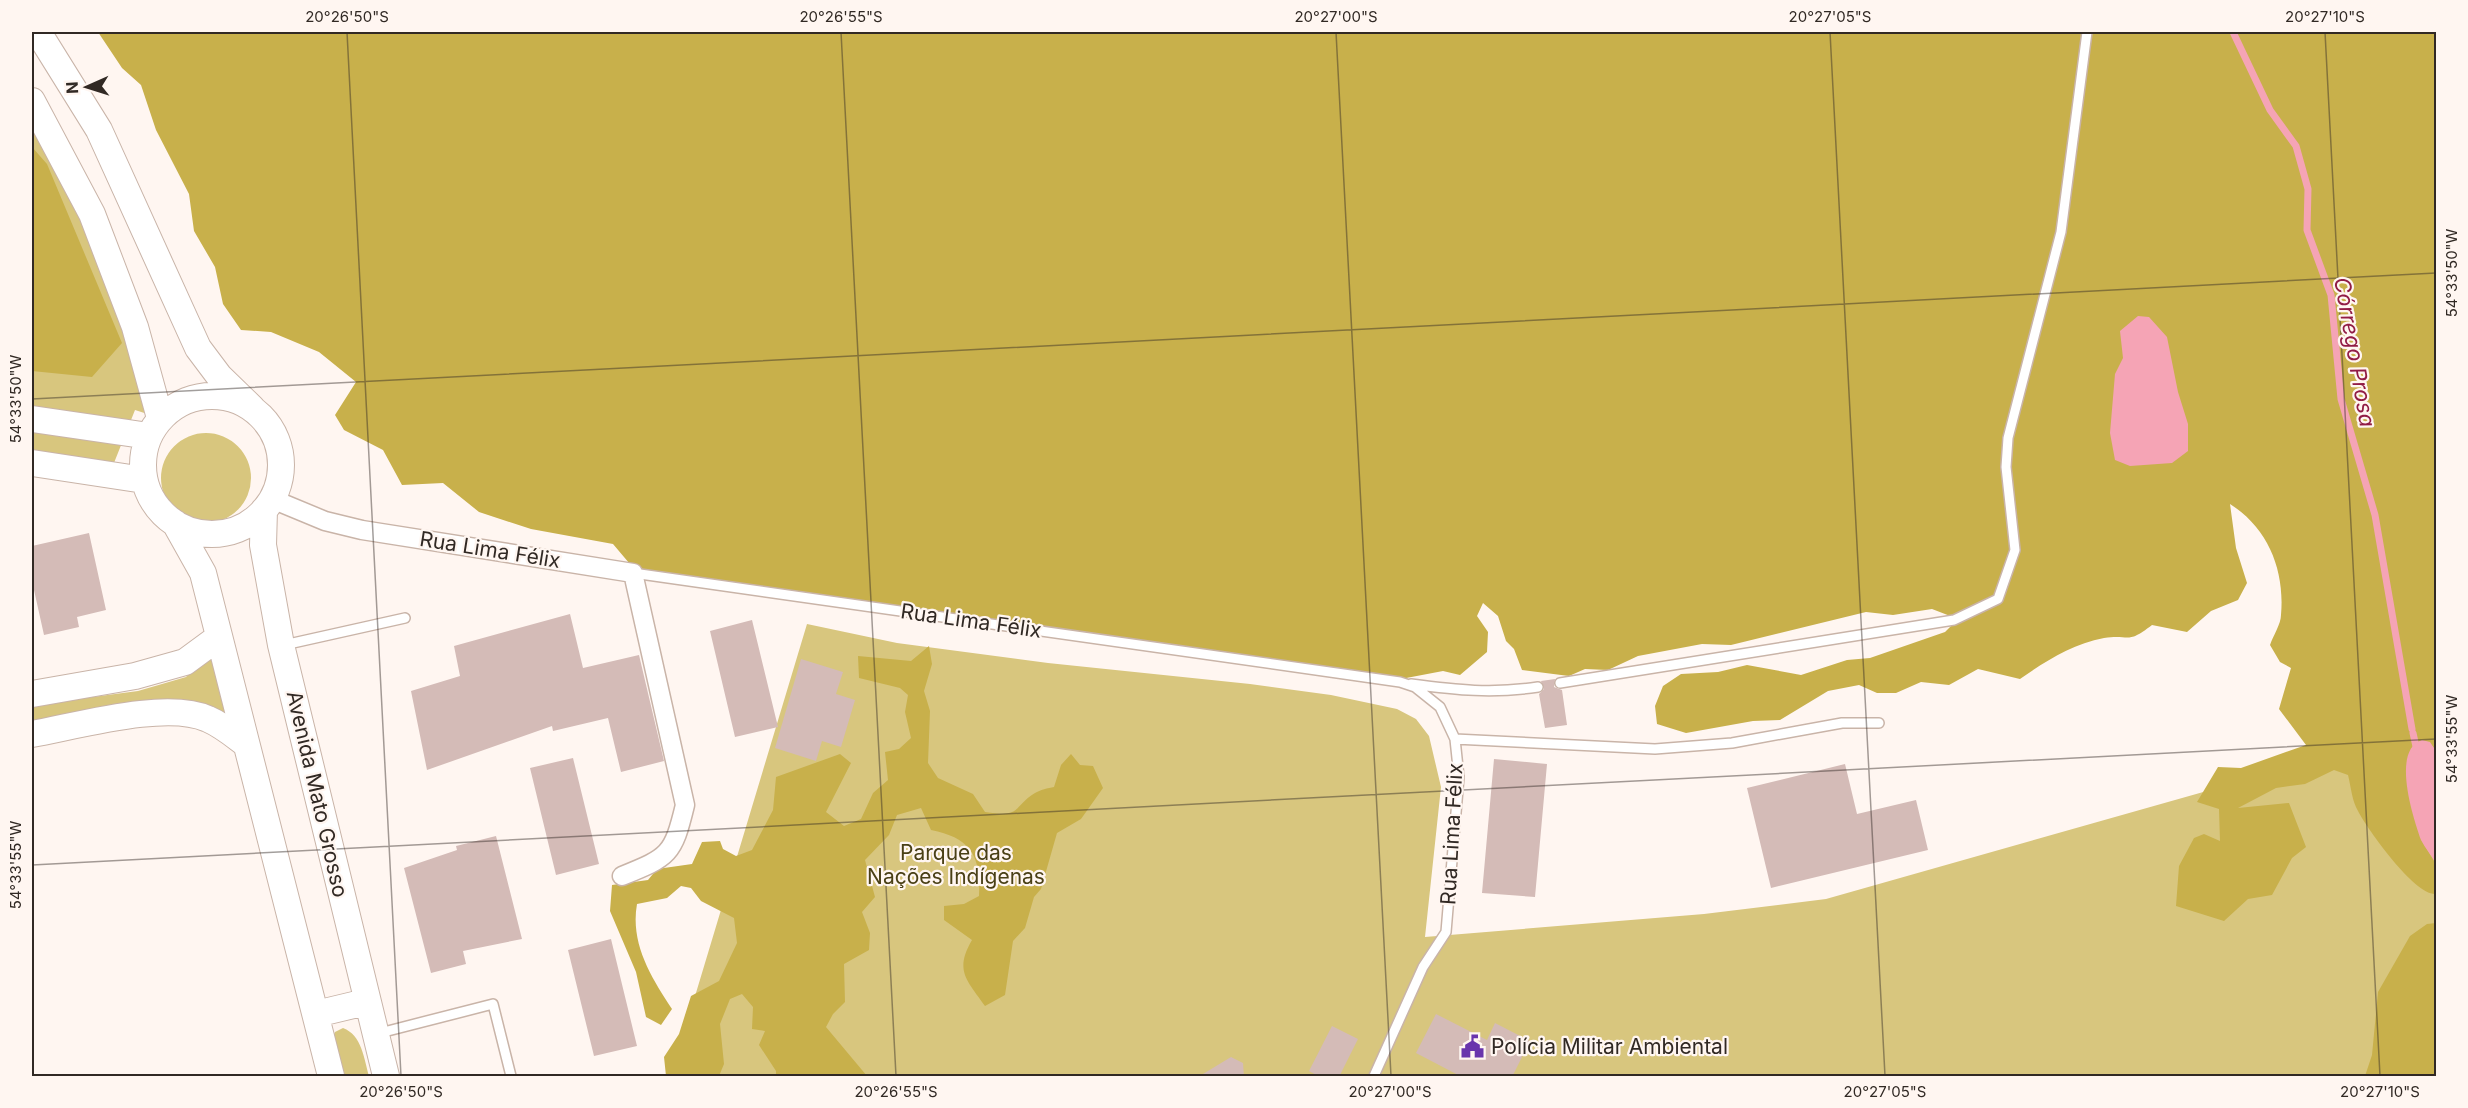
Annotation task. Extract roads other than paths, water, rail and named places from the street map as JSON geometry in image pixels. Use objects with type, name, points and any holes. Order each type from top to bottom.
[{"type":"main road","points":[[38,32],[99,130],[198,348],[219,376],[267,422],[276,440],[281,459],[280,479],[268,504],[250,523],[232,531],[212,534],[193,532],[175,524]]},
{"type":"main road","points":[[32,101],[92,214],[135,327],[155,427]]},
{"type":"main road","points":[[252,408],[234,399],[214,395],[194,397],[176,405],[155,427],[143,458],[144,480],[156,504],[175,524],[203,573],[332,1077]]},
{"type":"main road","points":[[32,419],[155,427]]},
{"type":"main road","points":[[32,464],[144,480]]},
{"type":"main road","name":"Avenida Mato Grosso","points":[[268,504],[263,545],[281,645],[386,1077]]},
{"type":"main road","points":[[32,694],[135,676],[185,662],[219,637]]},
{"type":"main road","points":[[32,734],[140,714],[175,712],[206,718],[246,744]]},
{"type":"main road","points":[[316,1014],[366,1002]]},
{"type":"street","name":"Rua Lima Félix","points":[[268,504],[362,530],[633,573]]},
{"type":"street","points":[[622,876],[659,861],[670,849],[676,842],[685,806],[633,573]]},
{"type":"lane","points":[[1560,683],[1954,620],[1998,599],[2015,550],[2006,467],[2008,438],[2061,232],[2087,32]]},
{"type":"lane","name":"Rua Lima Félix","points":[[633,573],[1400,682],[1415,687],[1440,707],[1455,739],[1459,777],[1446,932],[1423,967],[1374,1077]]},
{"type":"lane","points":[[281,645],[405,618]]},
{"type":"lane","points":[[1400,682],[1472,692],[1506,692],[1538,687]]},
{"type":"lane","points":[[1455,739],[1655,749],[1732,742],[1842,723],[1880,723]]},
{"type":"lane","points":[[374,1035],[493,1004],[511,1077]]},
{"type":"waterway","name":"Córrego Prosa","points":[[2233,32],[2270,110],[2296,146],[2308,189],[2307,230],[2331,295],[2341,399],[2375,515],[2412,729]]},
{"type":"waterway","name":"Córrego Prosa","points":[[2413,733],[2417,751]]},
{"type":"place","name":"Polícia Militar Ambiental","points":[[1473,1047]]},
{"type":"park label","name":"Parque das Nações Indígenas","points":[[956,865]]}]
